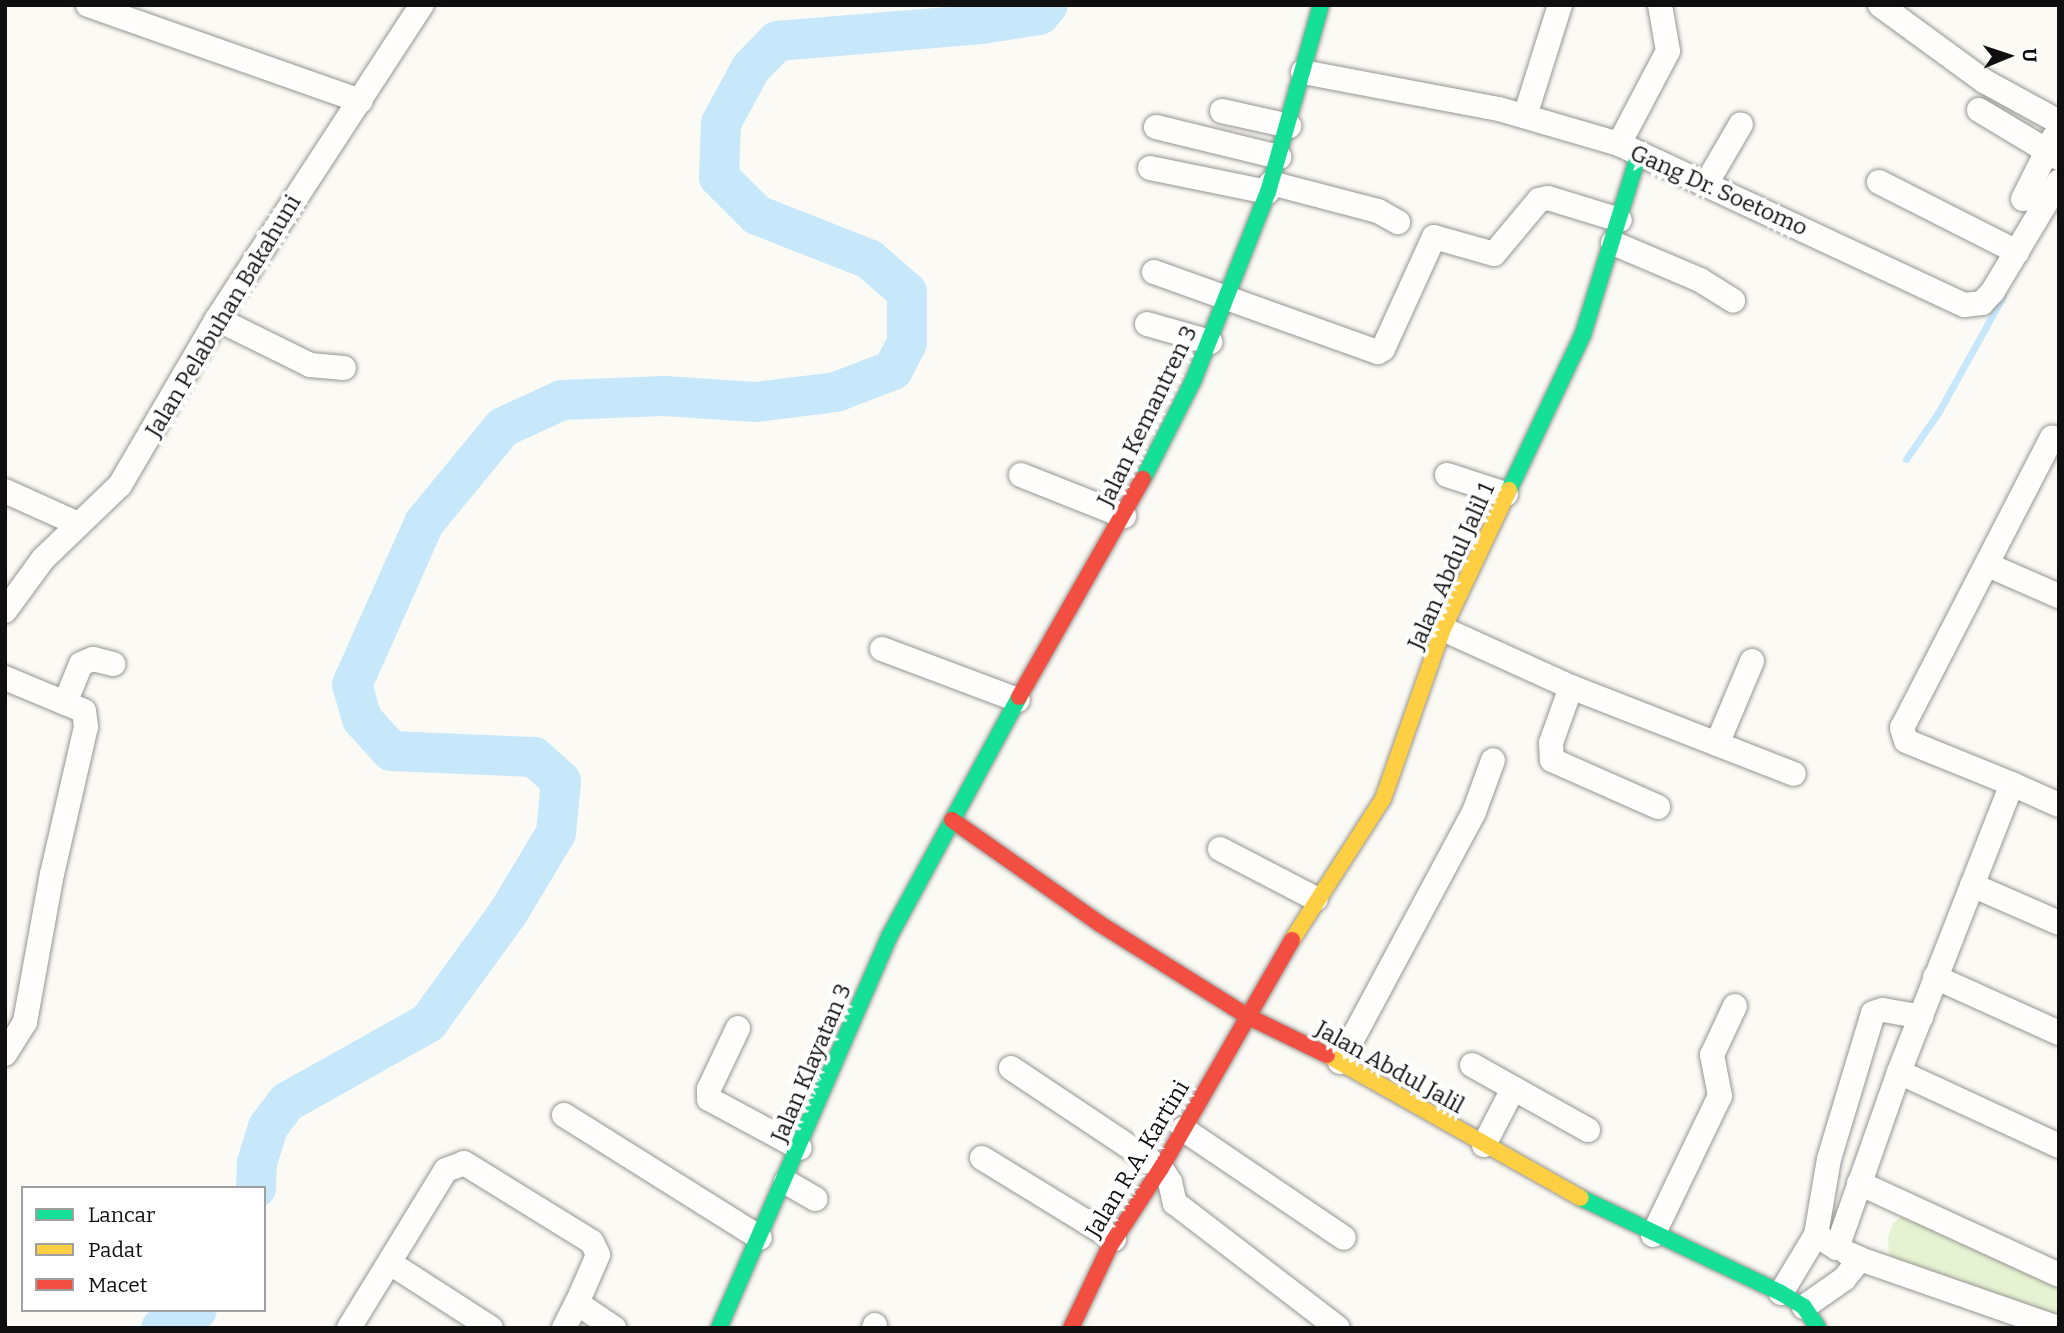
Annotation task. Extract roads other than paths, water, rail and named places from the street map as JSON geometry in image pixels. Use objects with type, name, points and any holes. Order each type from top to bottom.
[{"type":"street","points":[[88,5],[361,101]]},
{"type":"street","name":"Jalan Pelabuhan Bakahuni","points":[[9,597],[78,524],[120,485],[217,319],[422,5]]},
{"type":"street","name":"Jalan Kemantren 3","points":[[952,820],[1017,700],[1124,516],[1210,342],[1270,188],[1321,5]]},
{"type":"street","points":[[1525,116],[1560,5]]},
{"type":"street","points":[[1629,149],[1668,51],[1660,5]]},
{"type":"street","points":[[1880,5],[1984,81],[2055,140]]},
{"type":"street","name":"Gang Dr. Soetomo","points":[[1304,72],[1525,116],[1629,149],[1964,305],[1982,303],[2017,252],[2059,181]]},
{"type":"street","points":[[1979,110],[2055,140]]},
{"type":"street","points":[[1222,111],[1289,126]]},
{"type":"street","points":[[1706,184],[1741,124]]},
{"type":"street","points":[[1156,127],[1279,157]]},
{"type":"street","points":[[2023,198],[2055,140]]},
{"type":"street","name":"Jalan Abdul Jalil 1","points":[[1247,1016],[1316,900],[1382,799],[1443,629],[1583,334],[1616,232],[1629,149]]},
{"type":"street","points":[[1150,169],[1270,188],[1378,211],[1398,222]]},
{"type":"street","points":[[1879,182],[2017,252]]},
{"type":"street","points":[[1154,272],[1378,352],[1434,237],[1494,254],[1539,200],[1548,198],[1616,232],[1733,301]]},
{"type":"street","points":[[217,319],[310,365],[344,368]]},
{"type":"street","points":[[1147,324],[1210,342]]},
{"type":"street","points":[[2052,437],[1902,735],[1906,741],[2059,805]]},
{"type":"street","points":[[1021,475],[1124,516]]},
{"type":"street","points":[[1447,475],[1506,495]]},
{"type":"street","points":[[5,491],[78,524]]},
{"type":"street","points":[[1988,565],[2059,596]]},
{"type":"street","points":[[1443,629],[1571,687],[1794,774]]},
{"type":"street","points":[[882,649],[1017,700]]},
{"type":"street","points":[[65,703],[86,659],[113,664]]},
{"type":"street","points":[[1717,744],[1752,661]]},
{"type":"street","points":[[5,678],[84,711],[86,727],[52,874],[25,1022],[5,1054]]},
{"type":"street","points":[[1571,687],[1551,743],[1552,760],[1658,807]]},
{"type":"street","points":[[1340,1062],[1474,812],[1493,760]]},
{"type":"street","points":[[1837,1248],[1899,1072],[2012,785]]},
{"type":"street","name":"Jalan Abdul Jalil","points":[[952,820],[1100,924],[1247,1016],[1340,1062],[1484,1145],[1653,1235],[1781,1293],[1804,1307],[1818,1328]]},
{"type":"street","name":"Jalan Klayatan 3","points":[[724,1326],[876,965],[952,820]]},
{"type":"street","points":[[1220,849],[1316,900]]},
{"type":"street","points":[[1972,886],[2059,923]]},
{"type":"street","points":[[1935,977],[2059,1033]]},
{"type":"street","points":[[1653,1235],[1720,1096],[1712,1055],[1735,1006]]},
{"type":"street","points":[[1781,1293],[1816,1235],[1829,1159],[1873,1013],[1883,1010],[1921,1017]]},
{"type":"street","name":"Jalan R.A. Kartini","points":[[1071,1328],[1114,1240],[1161,1168],[1247,1016]]},
{"type":"street","points":[[738,1028],[709,1088],[709,1099],[800,1148]]},
{"type":"street","points":[[1472,1065],[1588,1130]]},
{"type":"street","points":[[1011,1068],[1161,1168],[1170,1182],[1175,1203],[1338,1328]]},
{"type":"street","points":[[1899,1072],[2059,1146]]},
{"type":"street","points":[[1484,1145],[1513,1089]]},
{"type":"street","points":[[564,1115],[760,1238]]},
{"type":"street","points":[[1184,1129],[1344,1238]]},
{"type":"street","points":[[982,1158],[1114,1240]]},
{"type":"street","points":[[349,1328],[446,1170],[464,1163],[592,1242],[598,1255],[564,1328]]},
{"type":"street","points":[[786,1182],[815,1199]]},
{"type":"street","points":[[1859,1183],[2059,1275]]},
{"type":"street","points":[[1816,1235],[1860,1259],[2058,1328]]},
{"type":"street","points":[[1804,1307],[1844,1279],[1860,1259]]},
{"type":"street","points":[[390,1263],[491,1328]]},
{"type":"street","points":[[577,1303],[614,1328]]},
{"type":"waterway","points":[[256,1186],[257,1163],[268,1127],[287,1102],[428,1023],[508,913],[556,833],[561,781],[534,757],[391,751],[362,719],[352,685],[424,523],[503,427],[562,400],[664,396],[756,402],[836,392],[893,370],[907,343],[907,292],[869,259],[757,215],[719,177],[721,123],[751,68],[777,41],[982,24],[1039,15],[1048,5]]},
{"type":"waterway","points":[[1906,459],[1938,413],[2003,296]]},
{"type":"waterway","points":[[161,1328],[193,1312]]}]
